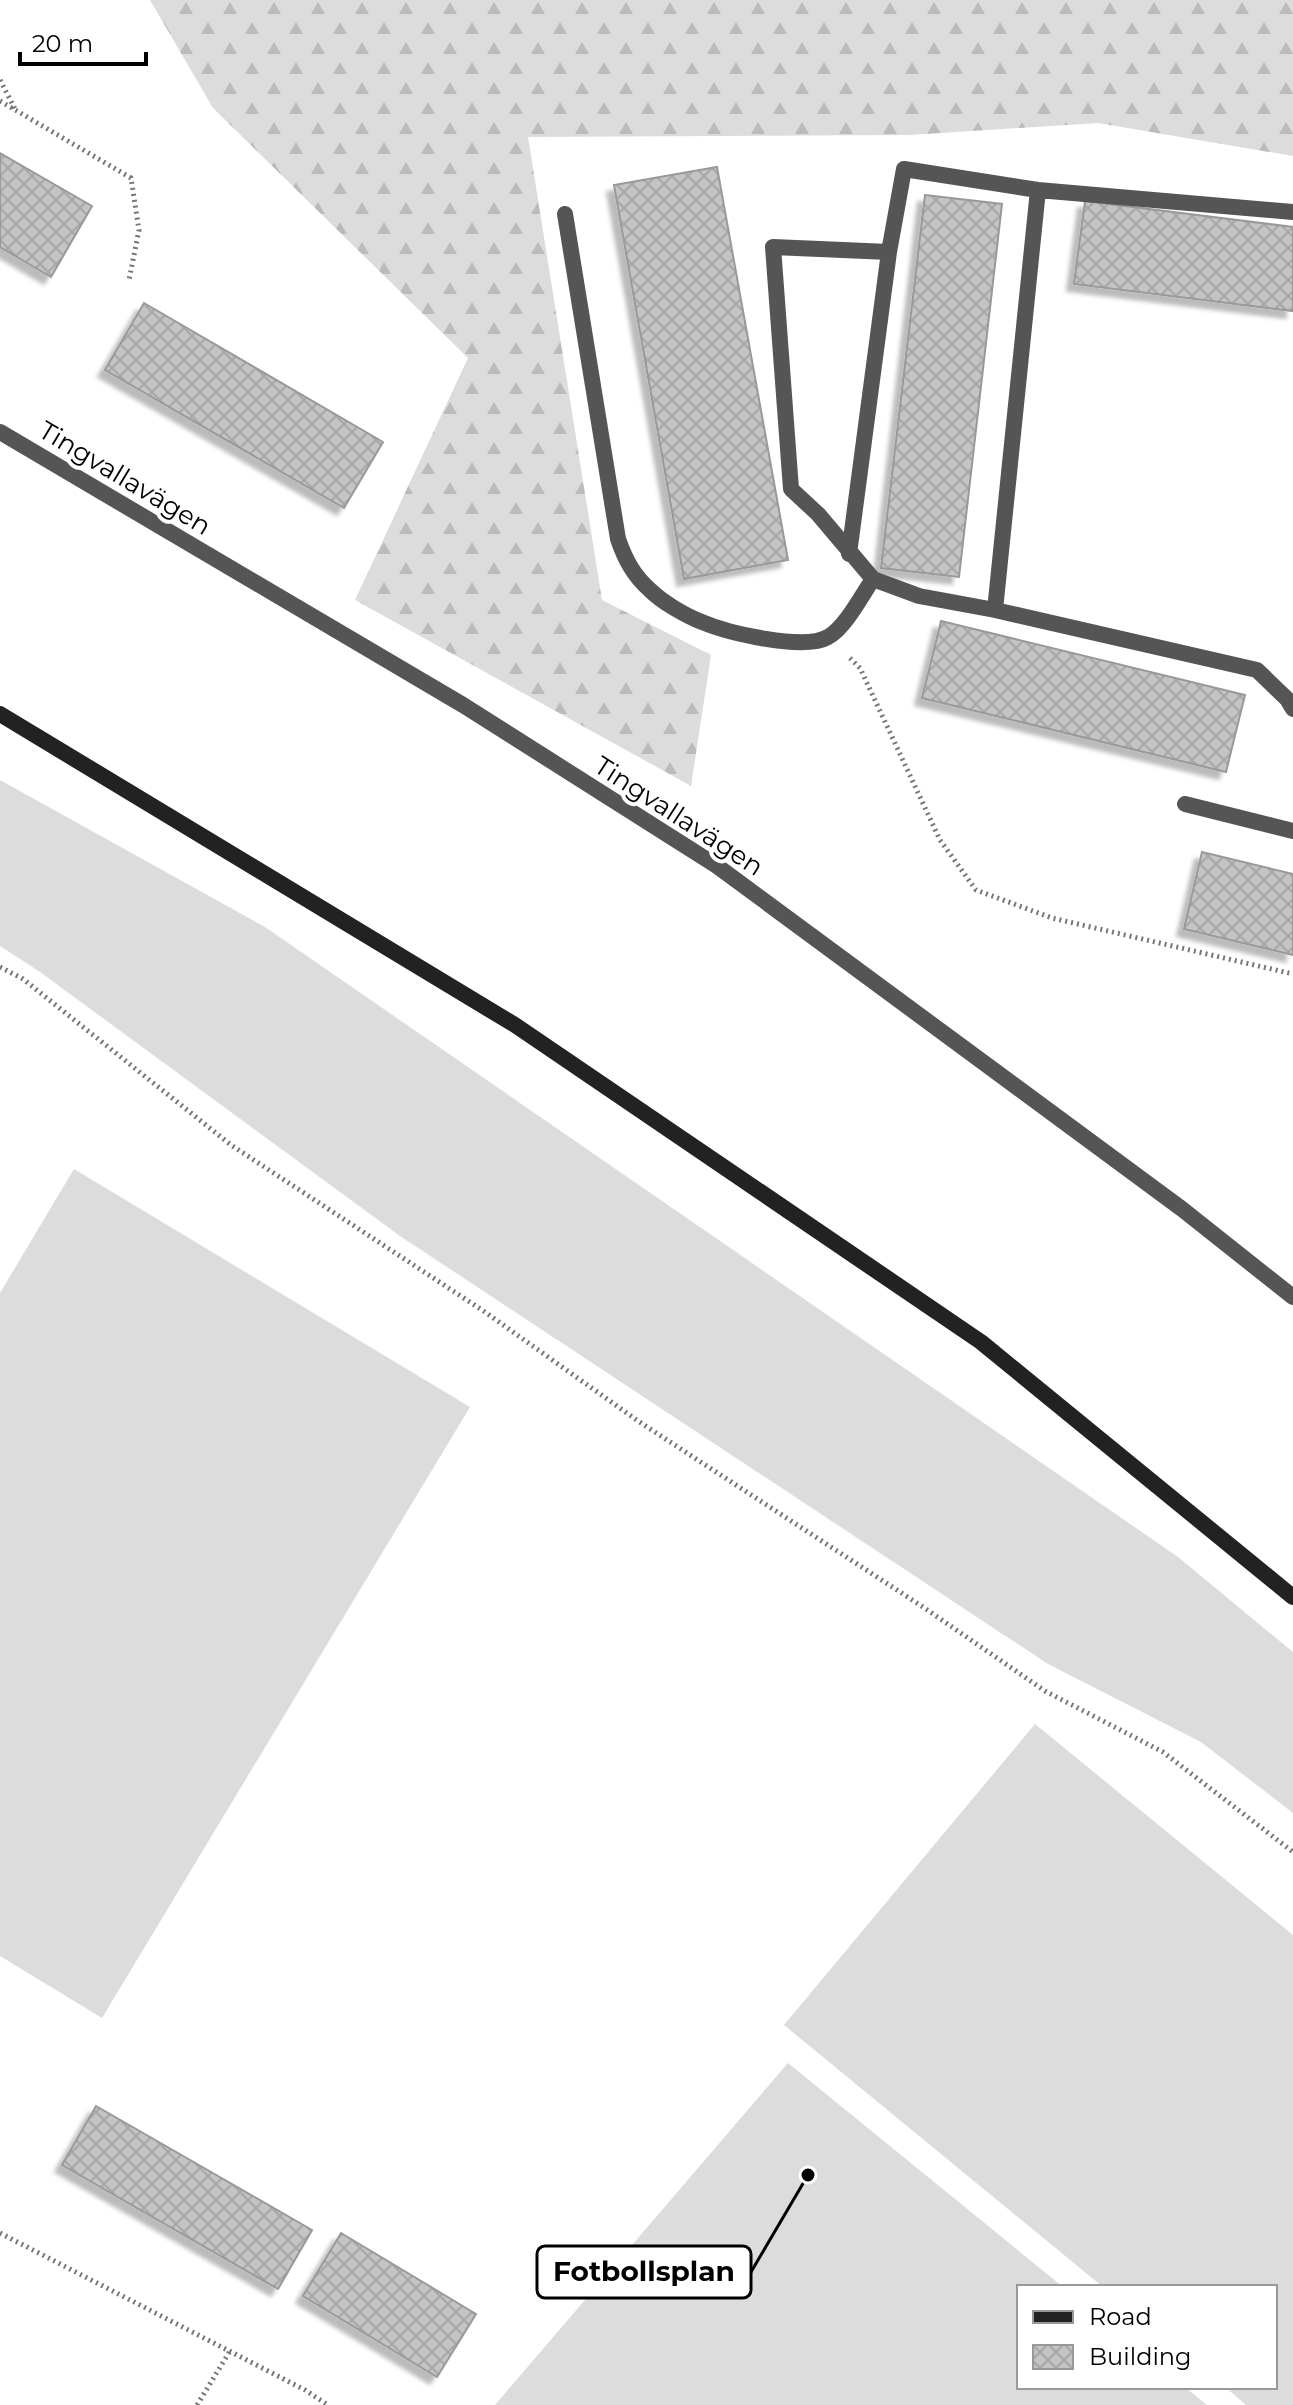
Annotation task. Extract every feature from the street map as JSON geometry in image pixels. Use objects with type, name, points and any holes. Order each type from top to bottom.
[{"type":"main road","points":[[0,714],[515,1025],[981,1342],[1293,1597]]},
{"type":"street","points":[[849,554],[889,252],[904,169],[1038,190],[1293,212]]},
{"type":"street","points":[[995,610],[1038,190]]},
{"type":"street","points":[[565,214],[618,539],[628,567],[651,592],[701,622],[762,638],[808,644],[830,637],[873,579]]},
{"type":"street","points":[[889,252],[773,247],[791,489],[818,514],[873,579],[919,596],[995,610],[1257,670],[1293,709]]},
{"type":"street","name":"Tingvallavägen","points":[[0,432],[463,705],[717,866],[1170,1200],[1293,1297]]},
{"type":"street","points":[[1185,804],[1293,831]]},
{"type":"path","points":[[0,80],[16,111]]},
{"type":"path","points":[[0,101],[131,178],[139,230],[129,280]]},
{"type":"path","points":[[830,637],[860,668],[940,840],[976,890],[1052,918],[1293,974]]},
{"type":"path","points":[[0,967],[23,979],[231,1145],[485,1312],[638,1421],[884,1581],[1045,1691],[1163,1752],[1293,1852]]},
{"type":"path","points":[[0,2234],[230,2351],[328,2405]]},
{"type":"path","points":[[197,2405],[230,2351]]},
{"type":"green space","points":[[150,0],[1293,0],[1293,156],[1098,123],[910,135],[528,137],[602,600],[711,655],[691,786],[355,600],[468,358],[213,108]]},
{"type":"green space","points":[[0,780],[265,927],[1178,1557],[1293,1652],[1293,1813],[1201,1742],[1048,1664],[400,1236],[40,972],[0,946]]},
{"type":"green space","points":[[74,1169],[470,1407],[102,2018],[0,1956],[0,1293]]},
{"type":"green space","points":[[1035,1724],[1293,1935],[1293,2405],[1246,2405],[1227,2389],[1277,2389],[1277,2285],[1101,2285],[784,2025]]},
{"type":"green space","points":[[788,2063],[1061,2285],[1017,2285],[1017,2389],[1187,2389],[1207,2405],[495,2405]]},
{"type":"building","points":[[0,153],[92,206],[51,277],[0,247]]},
{"type":"building","points":[[717,167],[788,560],[684,579],[614,185]]},
{"type":"building","points":[[925,195],[1002,204],[959,577],[881,568]]},
{"type":"building","points":[[1085,201],[1293,227],[1293,311],[1074,284]]},
{"type":"building","points":[[144,303],[383,442],[344,508],[105,370]]},
{"type":"building","points":[[941,621],[1245,695],[1226,772],[922,698]]},
{"type":"building","points":[[1202,852],[1293,874],[1293,955],[1184,929]]},
{"type":"building","points":[[96,2106],[312,2230],[278,2289],[62,2165]]},
{"type":"building","points":[[341,2233],[476,2314],[437,2377],[303,2296]]},
{"type":"place","name":"Fotbollsplan","points":[[808,2175]]}]
